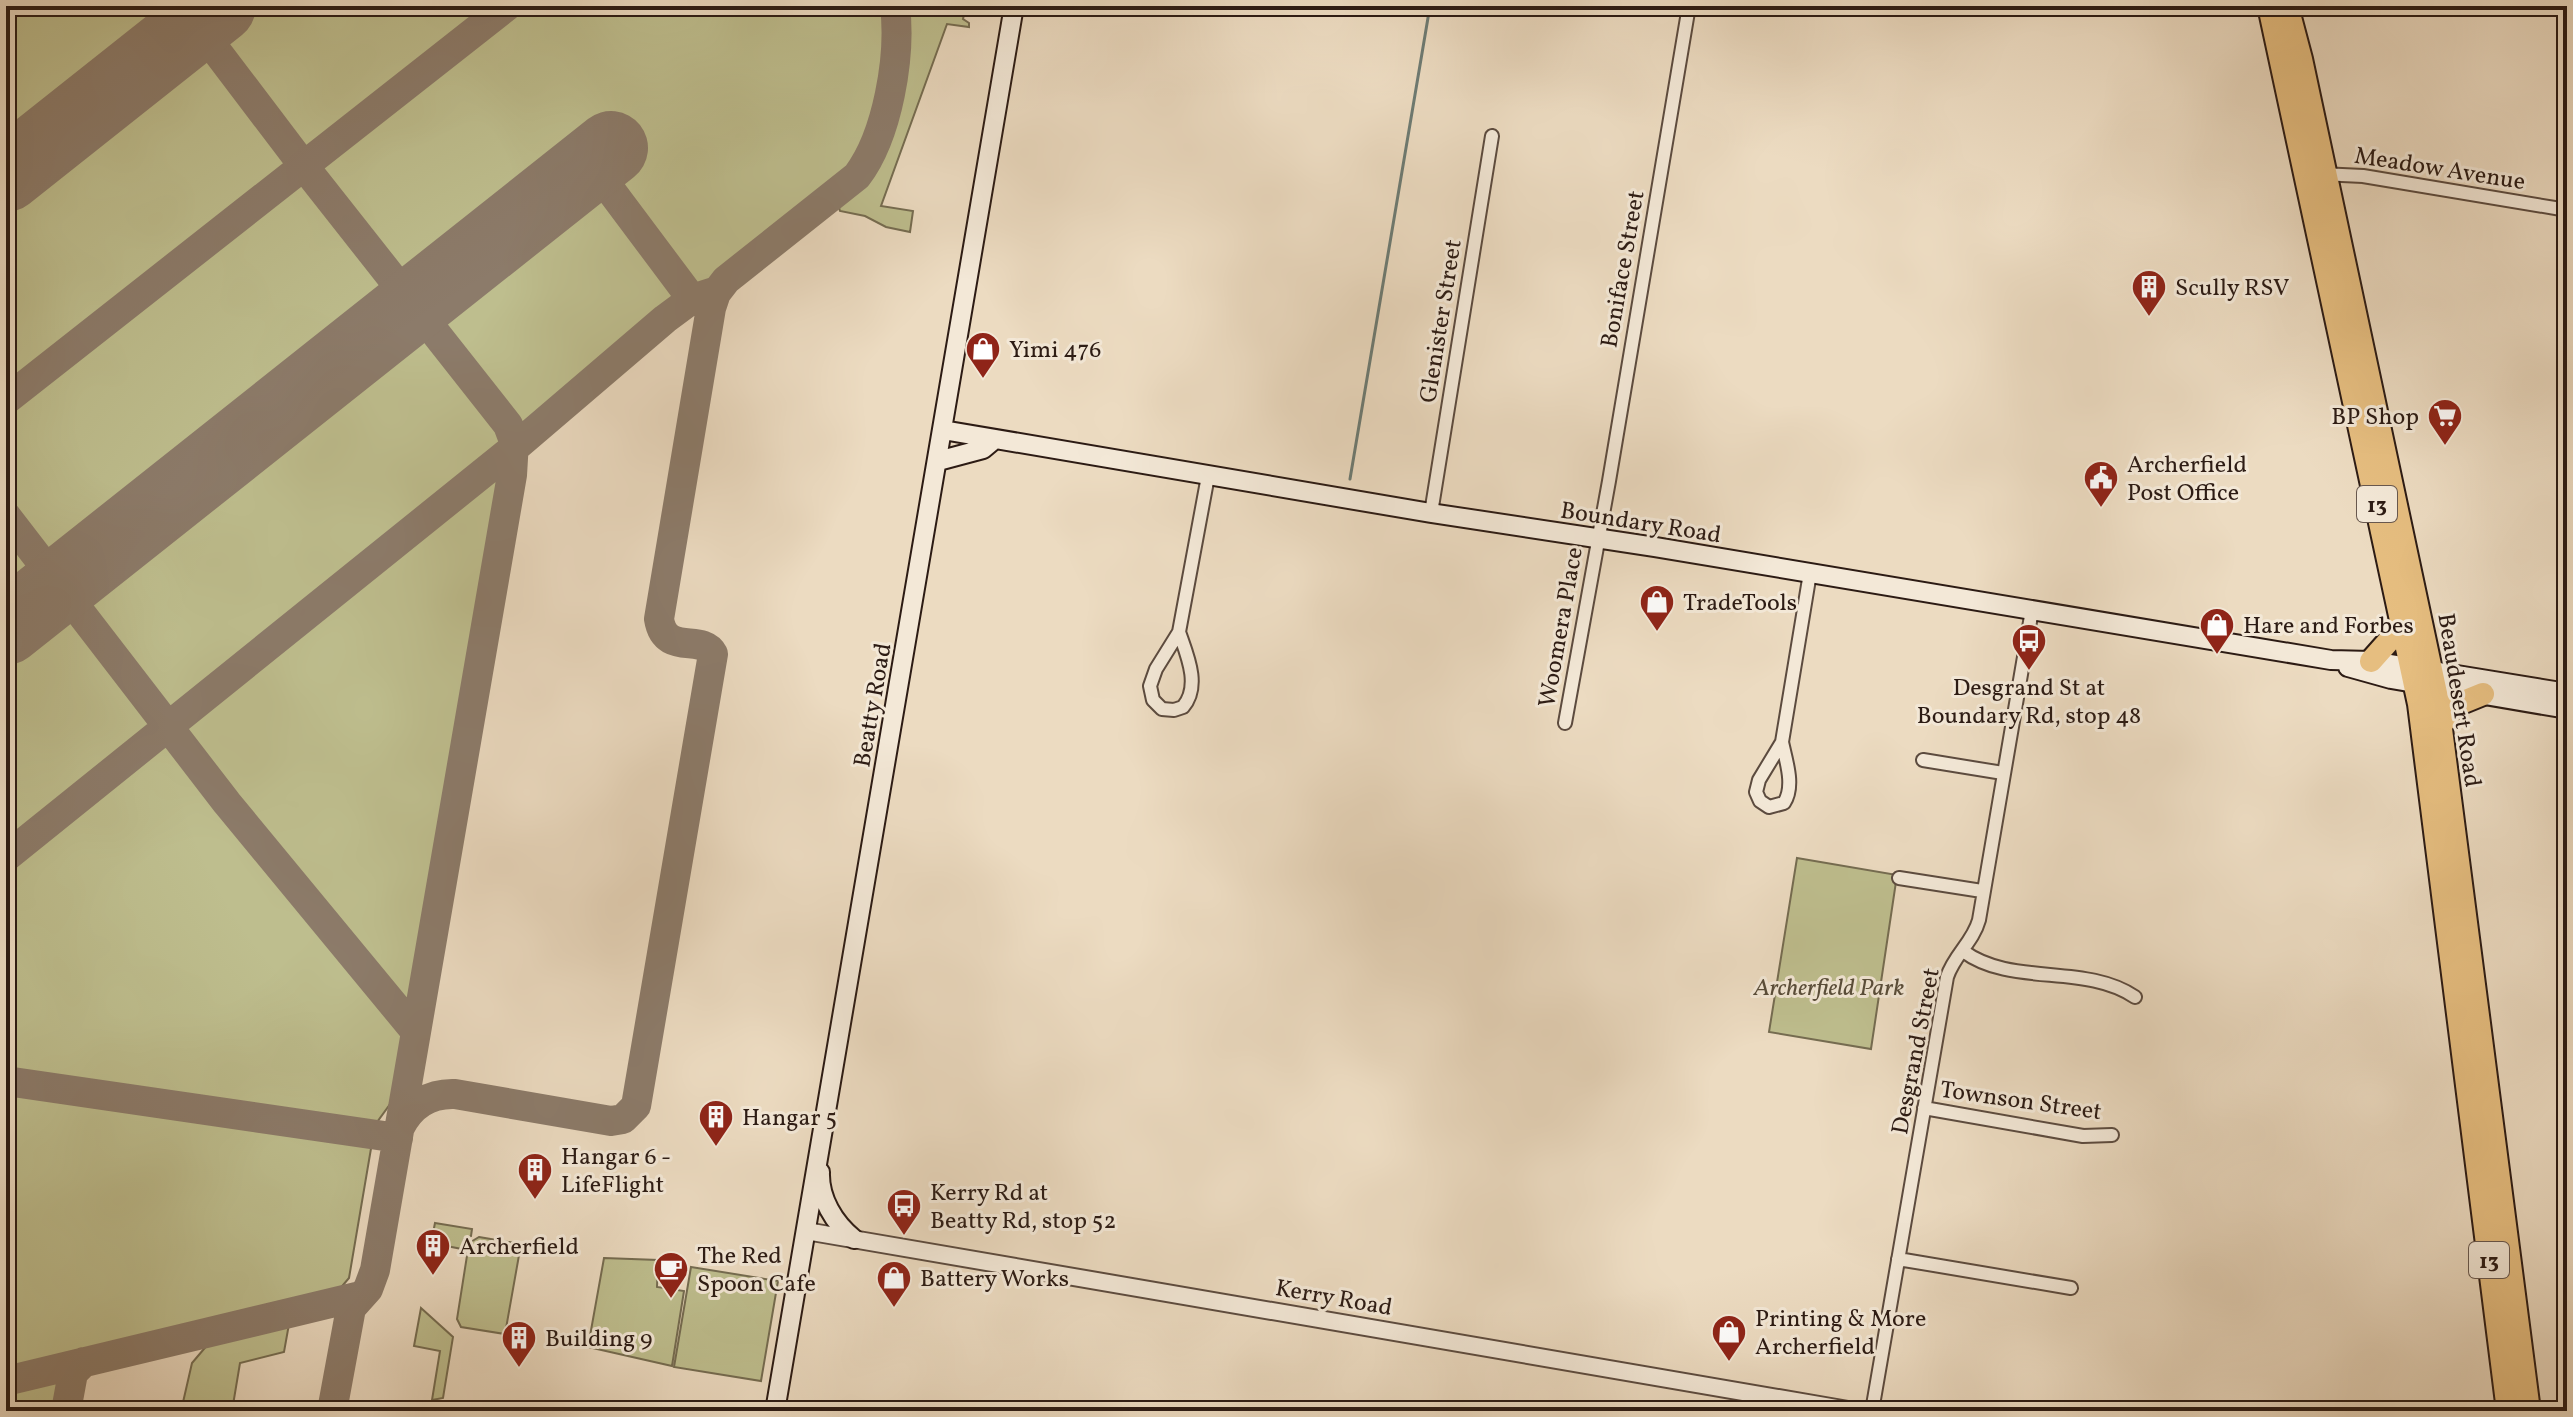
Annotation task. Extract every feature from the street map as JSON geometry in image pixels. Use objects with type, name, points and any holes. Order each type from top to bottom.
[{"type":"highway","name":"Beaudesert Road","points":[[2269,6],[2316,175],[2424,677],[2508,1411]]},
{"type":"highway","name":"Beaudesert Road","points":[[2287,6],[2316,175],[2403,625],[2442,724],[2529,1411]]},
{"type":"highway","points":[[2371,661],[2403,625]]},
{"type":"highway","points":[[2442,724],[2456,705],[2483,694]]},
{"type":"main road","name":"Beatty Road","points":[[775,1411],[1014,6]]},
{"type":"main road","name":"Boundary Road","points":[[943,430],[2331,660],[2371,661],[2483,694],[2567,709]]},
{"type":"main road","points":[[938,461],[983,449],[995,439]]},
{"type":"main road","name":"Boundary Road","points":[[2331,660],[2361,672],[2567,693]]},
{"type":"main road","points":[[822,1133],[820,1181],[832,1216],[854,1239]]},
{"type":"street","name":"Boniface Street","points":[[1598,539],[1689,6]]},
{"type":"street","name":"Glenister Street","points":[[1431,513],[1492,136]]},
{"type":"street","name":"Meadow Avenue","points":[[2316,175],[2363,176],[2567,210]]},
{"type":"street","points":[[1179,632],[1187,656],[1192,692],[1183,707],[1162,709],[1153,700],[1150,686],[1156,669],[1179,632],[1208,476]]},
{"type":"street","name":"Woomera Place","points":[[1565,723],[1598,539]]},
{"type":"street","points":[[1782,742],[1789,794],[1784,803],[1769,807],[1760,801],[1757,787],[1782,742],[1810,573]]},
{"type":"street","name":"Desgrand Street","points":[[1872,1411],[1947,977],[1977,929],[2032,610]]},
{"type":"street","points":[[1923,760],[2003,773]]},
{"type":"street","points":[[1899,878],[1982,891]]},
{"type":"street","points":[[1963,951],[1982,964],[2111,985],[2135,997]]},
{"type":"street","name":"Townson Street","points":[[1924,1108],[2083,1136],[2112,1135]]},
{"type":"street","name":"Kerry Road","points":[[806,1231],[1854,1411]]},
{"type":"street","points":[[1898,1259],[2071,1288]]},
{"type":"green space","points":[[6,6],[966,6],[963,19],[969,27],[947,24],[881,206],[913,211],[910,232],[840,211],[837,201],[856,180],[852,175],[844,175],[509,441],[393,1100],[375,1125],[349,1278],[338,1291],[6,1369]]},
{"type":"green space","name":"Archerfield Park","points":[[1797,858],[1897,875],[1871,1049],[1769,1032]]},
{"type":"green space","points":[[435,1223],[472,1229],[471,1236],[464,1239],[462,1249],[431,1243]]},
{"type":"green space","points":[[479,1237],[521,1244],[505,1334],[461,1327],[457,1319],[469,1243]]},
{"type":"green space","points":[[604,1258],[658,1260],[657,1287],[684,1291],[672,1366],[588,1347]]},
{"type":"green space","points":[[691,1267],[778,1281],[761,1381],[674,1367]]},
{"type":"green space","points":[[421,1308],[453,1337],[443,1398],[432,1400],[440,1351],[414,1346]]},
{"type":"green space","points":[[289,1324],[284,1352],[240,1363],[232,1411],[181,1411],[192,1363],[209,1343]]},
{"type":"green space","points":[[55,1380],[59,1386],[55,1411],[6,1411],[6,1391]]},
{"type":"waterway","points":[[1350,479],[1430,6]]},
{"type":"taxiway","points":[[6,400],[507,6]]},
{"type":"taxiway","points":[[400,1127],[410,1112],[422,1102],[446,1094],[611,1121],[623,1119],[636,1106],[713,654],[701,645],[668,638],[659,619],[711,308],[716,293],[726,280],[857,176],[868,159],[890,94],[896,48],[895,6]]},
{"type":"taxiway","points":[[196,24],[508,425],[514,441],[512,475],[375,1270],[368,1289],[351,1308],[332,1411]]},
{"type":"taxiway","points":[[591,164],[692,299]]},
{"type":"taxiway","points":[[6,857],[514,448],[665,319],[692,299],[717,291]]},
{"type":"taxiway","points":[[6,516],[227,803],[416,1032]]},
{"type":"taxiway","points":[[6,1081],[398,1138]]},
{"type":"taxiway","points":[[6,1381],[360,1296]]},
{"type":"taxiway","points":[[66,1411],[73,1373],[84,1362]]},
{"type":"runway","points":[[6,175],[219,6]]},
{"type":"runway","points":[[6,628],[611,148]]},
{"type":"place","name":"Scully RSV","points":[[2149,318]]},
{"type":"place","name":"Yimi 476","points":[[983,380]]},
{"type":"place","name":"BP Shop","points":[[2445,447]]},
{"type":"place","name":"Archerfield Post Office","points":[[2101,509]]},
{"type":"place","name":"TradeTools","points":[[1657,633]]},
{"type":"place","name":"Hare and Forbes","points":[[2217,656]]},
{"type":"place","name":"Desgrand St at Boundary Rd, stop 48","points":[[2029,672]]},
{"type":"place","name":"Hangar 5","points":[[716,1148]]},
{"type":"place","name":"Hangar 6 - LifeFlight","points":[[535,1201]]},
{"type":"place","name":"Kerry Rd at Beatty Rd, stop 52","points":[[904,1237]]},
{"type":"place","name":"Archerfield","points":[[433,1277]]},
{"type":"place","name":"The Red Spoon Cafe","points":[[671,1300]]},
{"type":"place","name":"Battery Works","points":[[894,1309]]},
{"type":"place","name":"Printing & More Archerfield","points":[[1729,1363]]},
{"type":"place","name":"Building 9","points":[[519,1369]]}]
